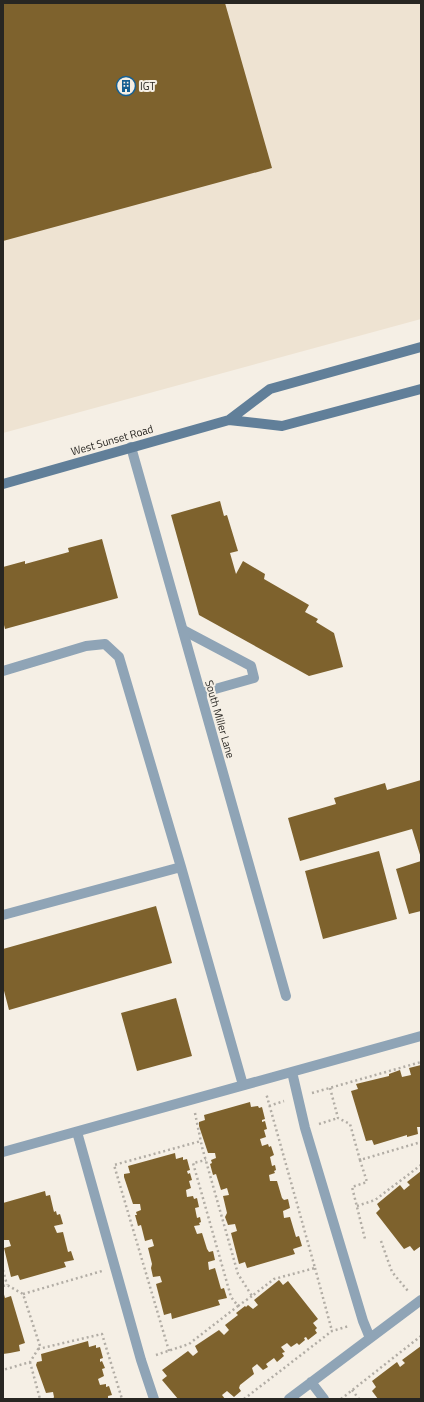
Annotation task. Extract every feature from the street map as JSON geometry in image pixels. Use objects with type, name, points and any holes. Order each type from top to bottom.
[{"type":"main road","name":"West Sunset Road","points":[[3,484],[229,420],[270,389],[421,347]]},
{"type":"main road","name":"West Sunset Road","points":[[229,420],[282,426],[421,389]]},
{"type":"street","name":"South Miller Lane","points":[[131,447],[286,996]]},
{"type":"street","points":[[183,630],[251,666],[254,678],[201,693]]},
{"type":"street","points":[[3,671],[86,646],[105,644],[119,657],[243,1085]]},
{"type":"street","points":[[3,915],[181,867]]},
{"type":"street","points":[[3,1152],[421,1036]]},
{"type":"street","points":[[292,1072],[297,1097],[306,1128],[363,1321],[370,1338]]},
{"type":"street","points":[[77,1132],[141,1360],[154,1399]]},
{"type":"street","points":[[289,1399],[421,1300]]},
{"type":"street","points":[[311,1382],[324,1399]]},
{"type":"path","points":[[269,1106],[421,1062]]},
{"type":"path","points":[[262,1080],[332,1331]]},
{"type":"path","points":[[330,1088],[338,1118]]},
{"type":"path","points":[[191,1100],[198,1119],[201,1141],[238,1274],[252,1296]]},
{"type":"path","points":[[306,1128],[338,1118],[350,1124],[367,1182],[352,1187],[365,1239]]},
{"type":"path","points":[[169,1351],[114,1165],[201,1141]]},
{"type":"path","points":[[360,1160],[421,1142]]},
{"type":"path","points":[[206,1160],[193,1163],[231,1296],[238,1306]]},
{"type":"path","points":[[357,1206],[375,1200],[421,1165]]},
{"type":"path","points":[[382,1241],[392,1272],[409,1293],[404,1297]]},
{"type":"path","points":[[23,1294],[115,1267]]},
{"type":"path","points":[[141,1360],[189,1344],[274,1279],[315,1268]]},
{"type":"path","points":[[3,1270],[7,1285]]},
{"type":"path","points":[[3,1286],[7,1285],[23,1294],[40,1346],[30,1362],[3,1370]]},
{"type":"path","points":[[244,1399],[332,1331],[363,1321]]},
{"type":"path","points":[[38,1349],[102,1334],[122,1399]]},
{"type":"path","points":[[341,1399],[421,1336]]},
{"type":"path","points":[[30,1362],[40,1399]]},
{"type":"path","points":[[352,1390],[359,1399]]},
{"type":"shaded area","name":"IGT","points":[[3,3],[421,3],[421,319],[3,433]]},
{"type":"building","name":"IGT","points":[[3,3],[225,3],[272,168],[3,241]]},
{"type":"building","points":[[220,501],[224,516],[227,515],[238,551],[230,553],[236,574],[243,561],[265,574],[264,579],[309,605],[305,612],[318,619],[316,622],[334,633],[343,667],[309,676],[199,615],[171,515]]},
{"type":"building","points":[[102,539],[118,598],[5,629],[3,621],[3,567],[25,561],[25,564],[69,552],[68,548]]},
{"type":"building","points":[[421,780],[421,858],[412,829],[300,861],[288,818],[336,804],[334,798],[385,783],[387,790]]},
{"type":"building","points":[[379,851],[397,919],[323,939],[305,871]]},
{"type":"building","points":[[421,861],[421,911],[409,914],[396,869]]},
{"type":"building","points":[[156,906],[172,963],[9,1010],[3,987],[3,949]]},
{"type":"building","points":[[176,998],[192,1056],[137,1071],[121,1013]]},
{"type":"building","points":[[421,1065],[421,1127],[417,1127],[418,1134],[407,1137],[407,1135],[374,1145],[372,1140],[366,1141],[351,1091],[358,1089],[356,1084],[389,1076],[389,1074],[400,1070],[402,1077],[411,1075],[409,1068]]},
{"type":"building","points":[[250,1102],[251,1107],[262,1107],[265,1119],[262,1120],[262,1122],[265,1121],[267,1129],[264,1130],[266,1137],[260,1139],[262,1146],[268,1144],[269,1147],[271,1146],[274,1155],[270,1157],[272,1166],[275,1165],[276,1170],[274,1171],[275,1173],[269,1175],[270,1181],[277,1181],[282,1198],[284,1200],[288,1199],[290,1208],[283,1211],[284,1218],[290,1217],[296,1237],[299,1236],[302,1246],[293,1249],[295,1254],[247,1268],[245,1262],[239,1264],[231,1233],[237,1231],[235,1224],[228,1225],[225,1217],[227,1213],[223,1196],[229,1195],[227,1188],[221,1190],[216,1174],[213,1175],[210,1164],[212,1163],[211,1160],[216,1158],[215,1153],[208,1153],[199,1122],[205,1120],[204,1115]]},
{"type":"building","points":[[175,1153],[176,1159],[183,1157],[183,1160],[187,1159],[190,1170],[187,1171],[188,1174],[190,1173],[192,1180],[189,1181],[191,1188],[186,1190],[187,1197],[193,1196],[194,1199],[197,1198],[199,1207],[195,1208],[197,1218],[200,1217],[201,1222],[199,1223],[200,1225],[194,1226],[197,1234],[202,1233],[209,1252],[213,1251],[215,1260],[208,1262],[209,1270],[215,1268],[221,1289],[224,1288],[227,1298],[218,1300],[220,1305],[172,1319],[171,1313],[164,1315],[156,1284],[162,1282],[160,1276],[153,1277],[151,1268],[152,1264],[148,1248],[154,1246],[152,1239],[145,1241],[141,1225],[138,1226],[135,1215],[137,1215],[136,1212],[141,1210],[140,1204],[133,1204],[124,1174],[130,1173],[128,1166]]},
{"type":"building","points":[[421,1171],[421,1246],[414,1251],[410,1246],[404,1249],[376,1213],[380,1209],[377,1204],[400,1185],[404,1190],[410,1185],[407,1182]]},
{"type":"building","points":[[45,1191],[46,1196],[50,1195],[54,1212],[56,1211],[57,1215],[60,1214],[63,1224],[54,1226],[57,1233],[63,1232],[68,1252],[71,1251],[74,1260],[64,1262],[66,1267],[20,1280],[18,1275],[11,1277],[4,1248],[11,1246],[9,1240],[3,1240],[3,1203]]},
{"type":"building","points":[[279,1280],[283,1285],[288,1281],[318,1319],[313,1323],[317,1328],[315,1330],[317,1333],[308,1340],[306,1337],[304,1338],[305,1340],[299,1345],[297,1343],[291,1347],[287,1343],[281,1347],[285,1352],[282,1353],[284,1356],[277,1362],[274,1358],[266,1364],[268,1367],[263,1370],[257,1364],[252,1368],[254,1374],[240,1385],[239,1388],[241,1391],[234,1397],[227,1391],[222,1395],[225,1399],[178,1399],[162,1380],[167,1376],[162,1370],[188,1351],[193,1356],[198,1352],[195,1346],[219,1330],[224,1335],[229,1330],[225,1325],[238,1315],[236,1313],[248,1305],[253,1309],[258,1305],[254,1300]]},
{"type":"building","points":[[3,1291],[5,1298],[11,1296],[25,1343],[19,1345],[20,1351],[3,1354]]},
{"type":"building","points":[[88,1341],[89,1347],[96,1345],[96,1348],[100,1347],[103,1358],[100,1359],[100,1362],[102,1361],[105,1368],[102,1369],[104,1376],[98,1379],[100,1385],[106,1384],[106,1387],[109,1386],[112,1395],[108,1396],[108,1399],[53,1399],[53,1392],[46,1393],[36,1365],[37,1362],[42,1361],[41,1354]]},
{"type":"building","points":[[421,1346],[421,1399],[378,1399],[372,1391],[376,1387],[372,1381],[397,1362],[400,1367],[405,1363],[402,1360]]},
{"type":"place","name":"IGT","points":[[126,86]]}]
